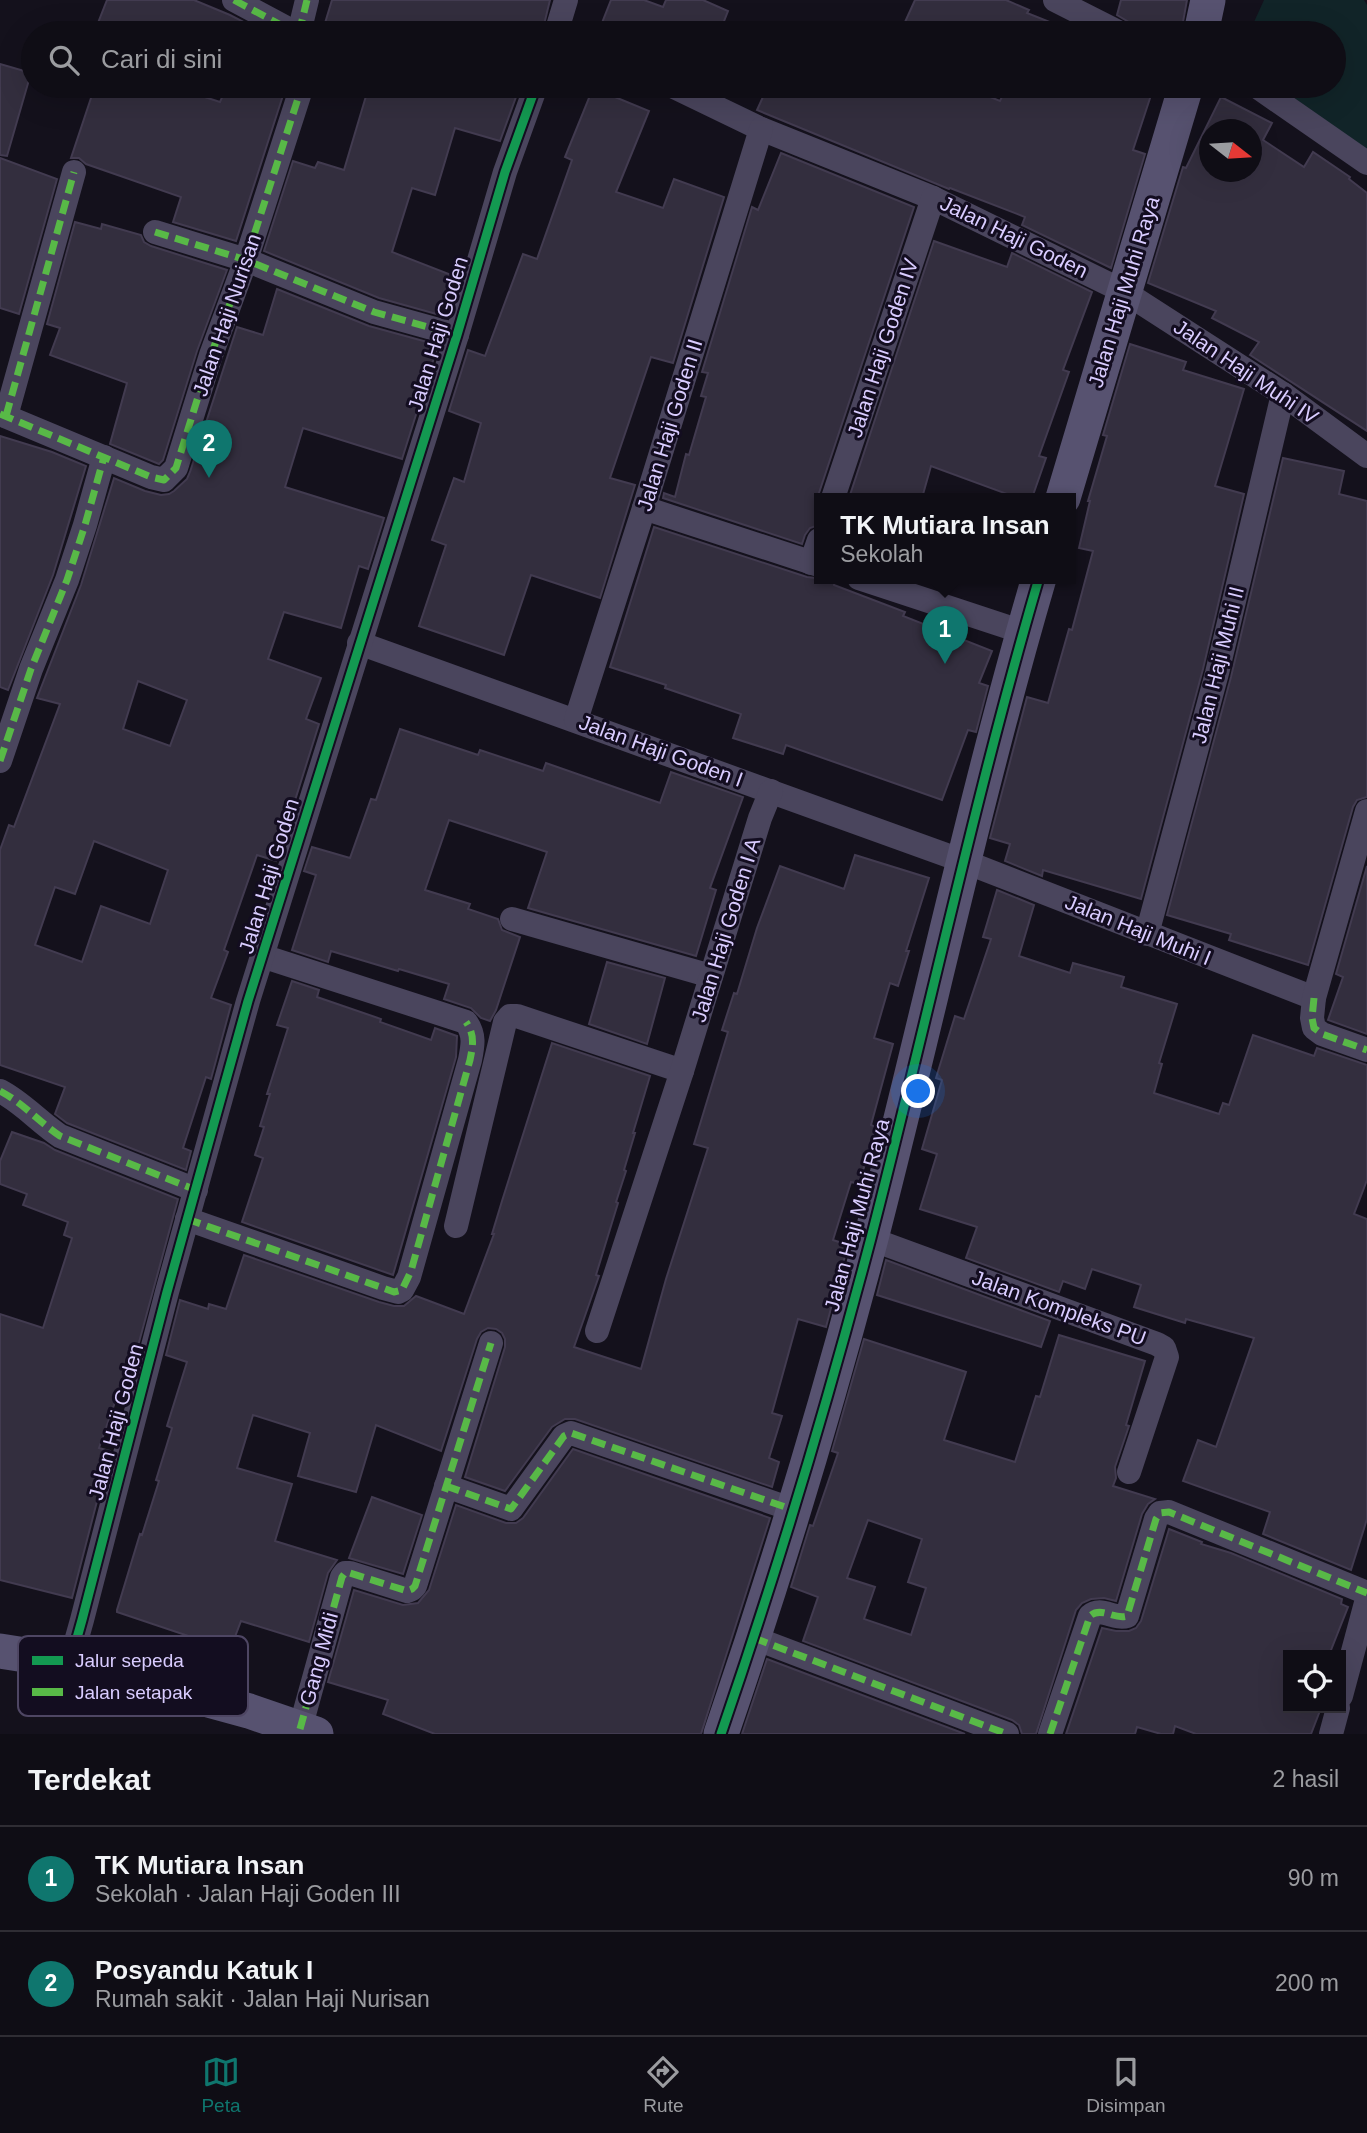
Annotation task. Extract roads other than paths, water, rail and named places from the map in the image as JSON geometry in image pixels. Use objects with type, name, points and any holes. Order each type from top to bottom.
[{"type":"street","points":[[234,0],[275,21]]},
{"type":"street","points":[[301,21],[307,0]]},
{"type":"street","points":[[561,21],[566,0]]},
{"type":"street","points":[[1055,0],[1096,21]]},
{"type":"street","points":[[1204,21],[1208,0]]},
{"type":"street","name":"Jalan Haji Nurisan","points":[[74,172],[3,415],[164,480],[176,468],[211,355],[246,260],[298,98]]},
{"type":"street","name":"Jalan Haji Goden","points":[[77,1636],[187,1219],[248,1001],[457,335],[505,172],[532,98]]},
{"type":"street","name":"Jalan Haji Goden","points":[[697,98],[761,129],[933,198],[1123,291]]},
{"type":"street","name":"Jalan Haji Muhi Raya","points":[[1064,493],[1182,98]]},
{"type":"street","points":[[1273,98],[1367,163]]},
{"type":"street","name":"Jalan Haji Goden II","points":[[576,720],[761,129]]},
{"type":"street","name":"Jalan Haji Goden IV","points":[[835,493],[933,198]]},
{"type":"street","points":[[155,233],[246,260],[374,312],[457,335]]},
{"type":"street","name":"Jalan Haji Muhi IV","points":[[1123,291],[1283,394],[1367,456]]},
{"type":"street","name":"Jalan Haji Muhi II","points":[[1147,934],[1217,673],[1283,394]]},
{"type":"street","points":[[0,761],[31,669],[67,580],[104,457]]},
{"type":"street","points":[[644,508],[814,555]]},
{"type":"street","points":[[877,584],[1023,632]]},
{"type":"street","name":"Jalan Haji Muhi Raya","points":[[721,1734],[794,1510],[871,1239],[964,861],[1037,584]]},
{"type":"street","name":"Jalan Haji Goden I","points":[[359,643],[964,861]]},
{"type":"street","name":"Jalan Haji Goden I A","points":[[597,1331],[682,1071],[760,818],[771,791]]},
{"type":"street","points":[[1367,811],[1314,998],[1311,1018],[1314,1028],[1322,1034],[1367,1050]]},
{"type":"street","name":"Jalan Haji Muhi I","points":[[964,861],[1314,998]]},
{"type":"street","points":[[512,919],[711,976]]},
{"type":"street","points":[[187,1219],[398,1292],[409,1277],[426,1219],[470,1060],[472,1030],[466,1022],[262,956]]},
{"type":"street","points":[[456,1226],[505,1022],[510,1016],[517,1016],[682,1071]]},
{"type":"street","points":[[0,1091],[13,1098],[43,1125],[60,1136],[196,1190]]},
{"type":"street","name":"Jalan Kompleks PU","points":[[871,1239],[1164,1348],[1167,1357],[1129,1472]]},
{"type":"street","points":[[491,1343],[446,1486],[511,1510],[564,1436],[571,1433],[794,1510]]},
{"type":"street","name":"Gang Midi","points":[[308,1731],[342,1577],[345,1573],[350,1573],[407,1591],[412,1589],[446,1486]]},
{"type":"street","points":[[1050,1734],[1090,1616],[1094,1612],[1122,1617],[1127,1615],[1160,1513],[1169,1512],[1367,1593]]},
{"type":"street","points":[[1346,1677],[1367,1599]]},
{"type":"street","points":[[754,1638],[1007,1734]]},
{"type":"street","points":[[0,1651],[18,1657]]},
{"type":"street","points":[[0,1674],[18,1674]]},
{"type":"street","points":[[248,1711],[308,1731]]},
{"type":"street","points":[[1331,1734],[1337,1713]]},
{"type":"street","points":[[199,1716],[254,1734]]},
{"type":"place","name":"Posyandu Katuk I","points":[[209,478]]},
{"type":"place","name":"TK Mutiara Insan","points":[[945,664]]}]
